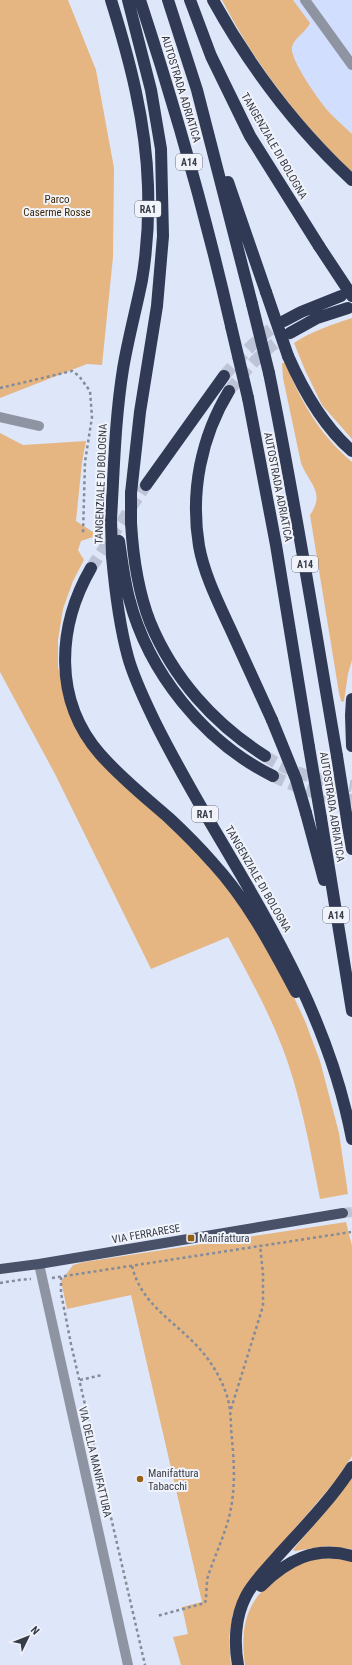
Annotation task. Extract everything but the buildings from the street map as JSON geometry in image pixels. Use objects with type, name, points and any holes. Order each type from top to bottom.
[{"type":"highway","points":[[103,0],[136,88]]},
{"type":"highway","name":"TANGENZIALE DI BOLOGNA","points":[[111,0],[136,88],[145,144],[147,172],[147,233],[142,279],[126,354],[116,420],[112,556],[116,601],[127,651],[145,700],[188,784],[277,937],[310,1004],[341,1086],[352,1139]]},
{"type":"highway","points":[[128,0],[151,90],[161,149],[164,236],[157,306],[140,412],[130,493],[133,550],[139,585],[150,621],[167,656],[183,680],[213,716],[230,732],[265,756]]},
{"type":"highway","name":"AUTOSTRADA ADRIATICA","points":[[140,0],[193,175],[248,398],[276,545],[352,1012]]},
{"type":"highway","name":"AUTOSTRADA ADRIATICA","points":[[168,0],[197,90],[269,373],[297,516],[352,849]]},
{"type":"highway","name":"TANGENZIALE DI BOLOGNA","points":[[190,0],[211,56],[230,98],[250,136],[319,246],[346,296]]},
{"type":"highway","points":[[214,0],[243,51],[276,97],[310,137],[352,180]]},
{"type":"highway","points":[[197,90],[288,356],[309,398],[326,422],[352,451]]},
{"type":"highway","points":[[284,321],[301,312],[346,296]]},
{"type":"highway","points":[[290,333],[317,318],[348,308]]},
{"type":"highway","points":[[146,485],[224,376]]},
{"type":"highway","points":[[230,391],[220,406],[202,456],[197,482],[196,521],[199,547],[216,597],[272,720],[296,779],[342,949]]},
{"type":"highway","points":[[113,516],[129,599],[153,658],[166,679],[190,710],[223,743],[242,758],[273,776]]},
{"type":"highway","points":[[91,568],[84,580],[74,604],[67,628],[65,651],[66,673],[70,695],[77,717],[88,738],[100,754],[136,791],[168,817],[201,850],[245,903],[277,957],[331,1060]]},
{"type":"highway","points":[[352,699],[352,746]]},
{"type":"highway","points":[[238,1665],[236,1638],[240,1612],[245,1597],[253,1585],[329,1497],[352,1467]]},
{"type":"highway","points":[[240,1612],[268,1579],[294,1560],[322,1553],[337,1553],[352,1556]]},
{"type":"main road","name":"VIA FERRARESE","points":[[0,1269],[39,1264],[343,1213]]},
{"type":"street","points":[[305,0],[352,65]]},
{"type":"street","points":[[0,417],[39,426]]},
{"type":"street","name":"VIA DELLA MANIFATTURA","points":[[39,1264],[128,1665]]},
{"type":"path","points":[[0,388],[72,371],[79,376],[90,391],[92,417],[85,462],[83,534]]},
{"type":"path","points":[[145,1665],[80,1380],[61,1292],[61,1277],[351,1232]]},
{"type":"path","points":[[230,1412],[263,1306],[263,1274],[260,1245]]},
{"type":"path","points":[[132,1266],[135,1279],[146,1297],[206,1355],[226,1393],[230,1412],[235,1479],[230,1514],[208,1578],[205,1603],[157,1616]]},
{"type":"path","points":[[66,1384],[102,1375]]},
{"type":"shaded area","points":[[241,0],[352,0],[352,149]]},
{"type":"green space","name":"Parco Caserme Rosse","points":[[0,0],[68,0],[96,70],[114,168],[113,257],[102,365],[87,364],[0,398]]},
{"type":"green space","points":[[222,0],[293,0],[310,23],[293,44],[292,52],[300,69],[318,98],[331,114],[352,134],[352,172],[314,133],[280,91],[249,47]]},
{"type":"green space","points":[[352,318],[352,439],[322,405],[294,343],[315,332]]},
{"type":"green space","points":[[282,363],[285,363],[312,417],[330,440],[352,462],[352,660],[343,702],[341,701],[339,693],[310,515],[315,507],[316,494],[301,463],[283,378]]},
{"type":"green space","points":[[0,433],[23,445],[86,441],[82,462],[76,521],[93,532],[93,537],[81,541],[78,550],[84,560],[73,581],[63,609],[58,640],[58,667],[72,718],[192,846],[238,900],[291,991],[305,1021],[320,1061],[339,1133],[348,1194],[320,1199],[302,1114],[288,1063],[253,983],[228,937],[151,969],[55,774],[0,672]]},
{"type":"green space","points":[[346,1222],[352,1246],[352,1456],[337,1479],[270,1558],[233,1613],[229,1638],[231,1665],[181,1665],[173,1637],[188,1634],[182,1607],[202,1602],[131,1295],[67,1309],[61,1281],[73,1265],[84,1262]]},
{"type":"green space","points":[[352,1477],[352,1549],[326,1546],[295,1551],[293,1550]]},
{"type":"green space","points":[[319,1558],[352,1561],[352,1665],[245,1665],[243,1640],[244,1628],[251,1607],[257,1597],[265,1588],[290,1567]]},
{"type":"tunnel","points":[[224,376],[244,353],[259,339],[275,326],[284,321]]},
{"type":"tunnel","points":[[229,391],[257,359],[272,345],[290,333]]},
{"type":"tunnel","points":[[91,568],[146,485]]},
{"type":"tunnel","points":[[265,756],[285,767],[307,776],[352,786]]},
{"type":"tunnel","points":[[273,776],[311,791],[331,797],[352,800]]},
{"type":"tunnel","points":[[343,1213],[352,1212]]},
{"type":"place","name":"Manifattura","points":[[191,1238]]},
{"type":"place","name":"Manifattura Tabacchi","points":[[140,1479]]}]
